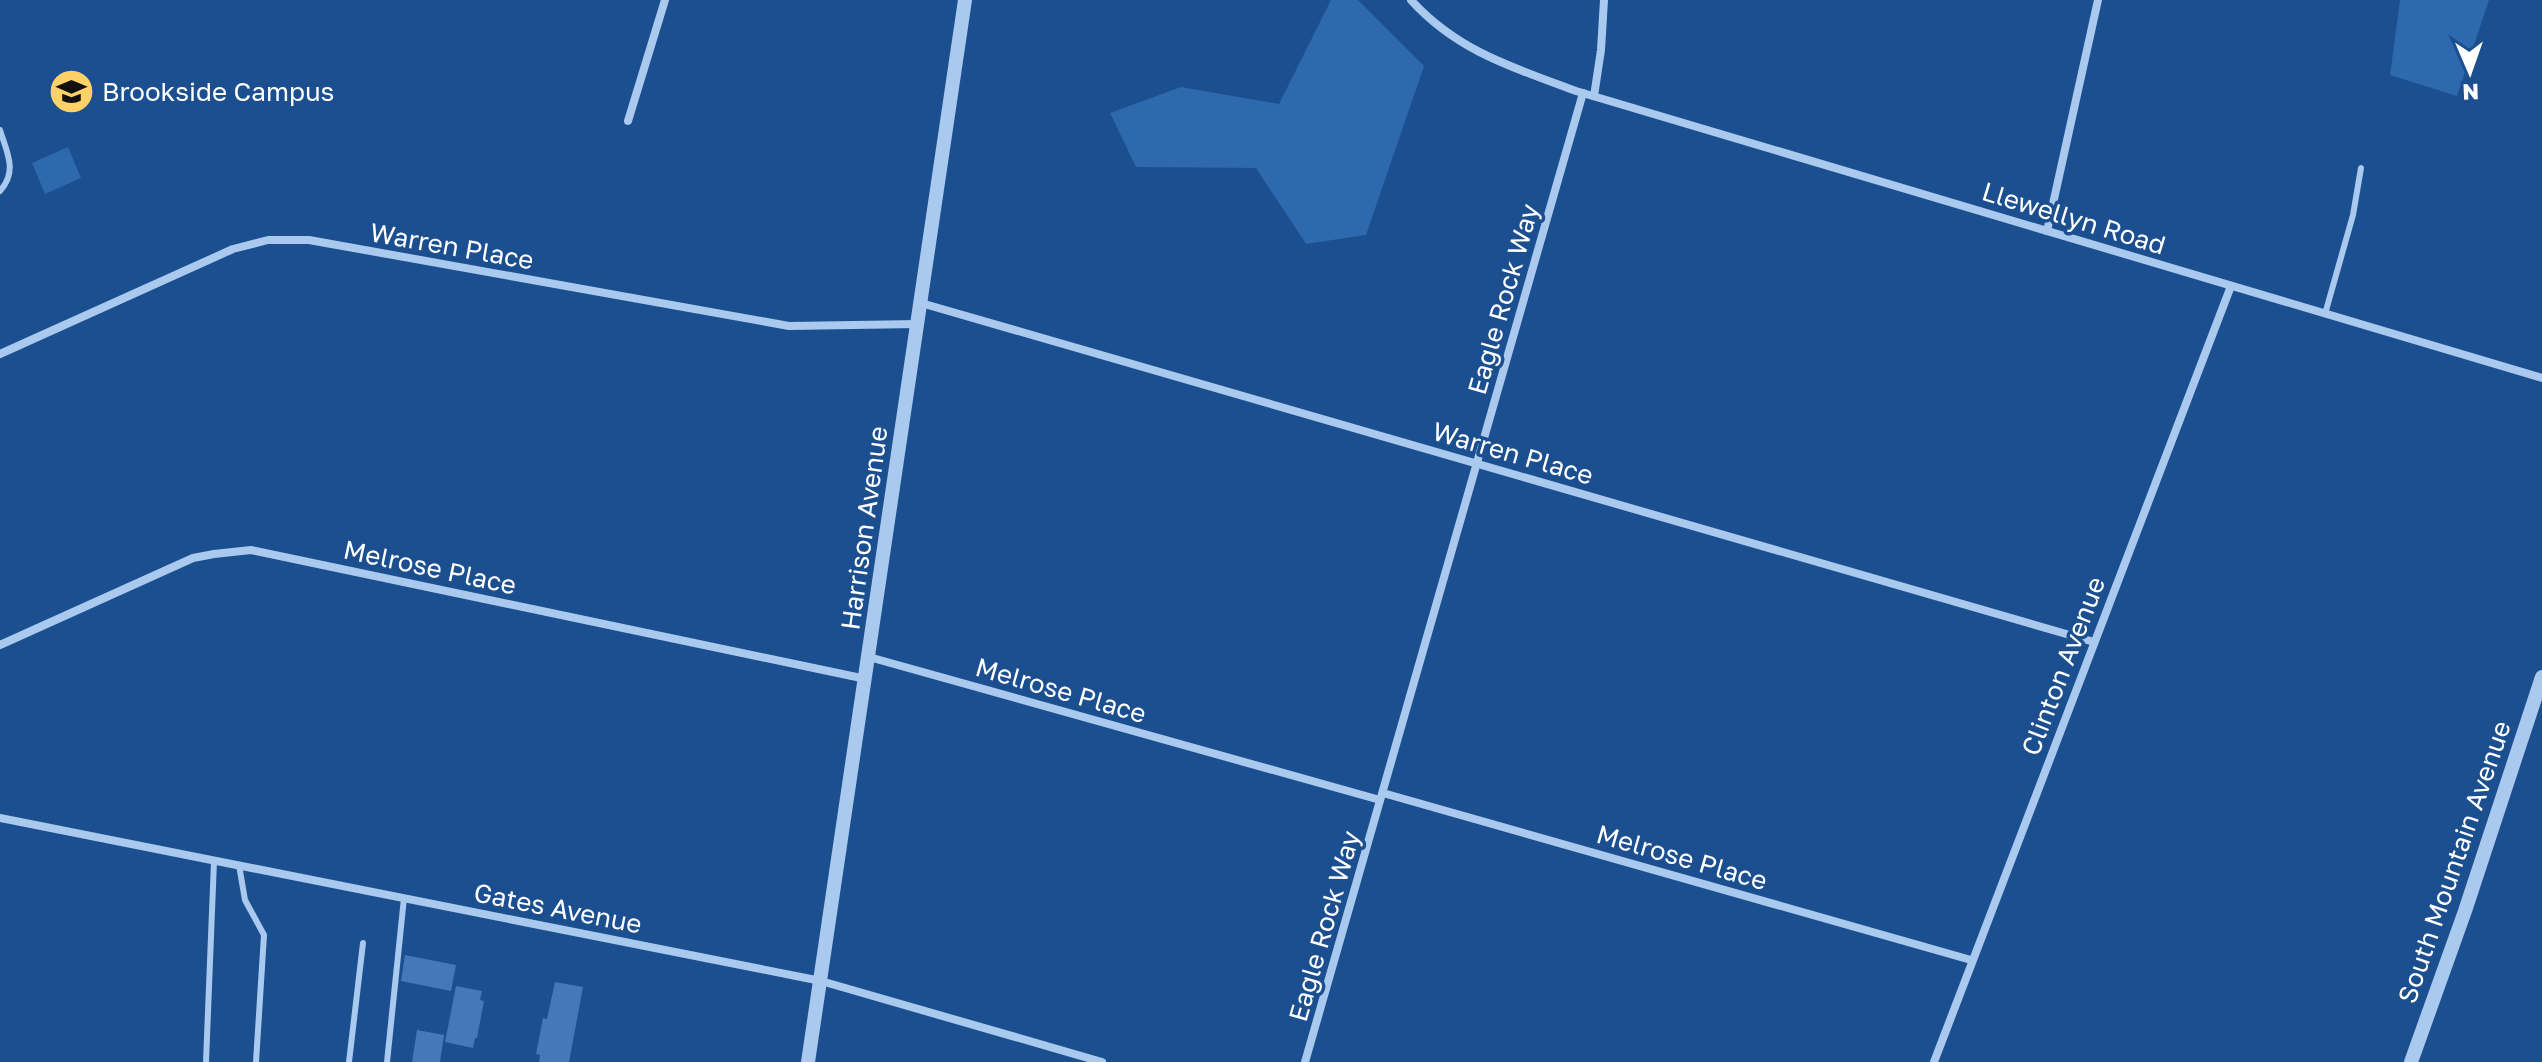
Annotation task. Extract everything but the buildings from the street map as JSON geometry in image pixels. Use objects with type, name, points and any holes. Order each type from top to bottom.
[{"type":"street","points":[[628,121],[665,0]]},
{"type":"street","name":"Harrison Avenue","points":[[808,1062],[965,0]]},
{"type":"street","points":[[1411,0],[1449,35],[1489,59],[1583,93]]},
{"type":"street","points":[[1594,96],[1604,0]]},
{"type":"street","points":[[2047,231],[2098,0]]},
{"type":"street","name":"Llewellyn Road","points":[[1583,93],[2542,378]]},
{"type":"street","name":"Eagle Rock Way","points":[[1305,1062],[1583,93]]},
{"type":"street","name":"Warren Place","points":[[0,354],[233,249],[268,240],[309,240],[789,326],[918,324]]},
{"type":"street","name":"Clinton Avenue","points":[[1934,1062],[2231,286]]},
{"type":"street","name":"Warren Place","points":[[921,303],[2094,642]]},
{"type":"street","name":"Melrose Place","points":[[0,645],[193,558],[251,550],[866,679]]},
{"type":"street","name":"Melrose Place","points":[[869,657],[1971,960]]},
{"type":"street","name":"South Mountain Avenue","points":[[2411,1062],[2542,677]]},
{"type":"street","name":"Gates Avenue","points":[[0,818],[821,981],[1102,1062]]},
{"type":"lane","points":[[0,130],[9,156],[11,175],[0,191]]},
{"type":"lane","points":[[2325,314],[2353,215],[2361,168]]},
{"type":"lane","points":[[206,1062],[214,861]]},
{"type":"lane","points":[[239,865],[245,900],[264,935],[256,1062]]},
{"type":"lane","points":[[387,1062],[404,898]]},
{"type":"lane","points":[[349,1062],[363,943]]},
{"type":"shaded area","points":[[1331,0],[1358,0],[1424,66],[1366,235],[1306,244],[1256,168],[1136,167],[1110,113],[1181,87],[1279,104]]},
{"type":"shaded area","points":[[2400,0],[2489,0],[2457,96],[2390,75]]},
{"type":"shaded area","points":[[68,147],[81,178],[45,194],[32,163]]},
{"type":"place","name":"Brookside Campus","points":[[71,91]]}]
